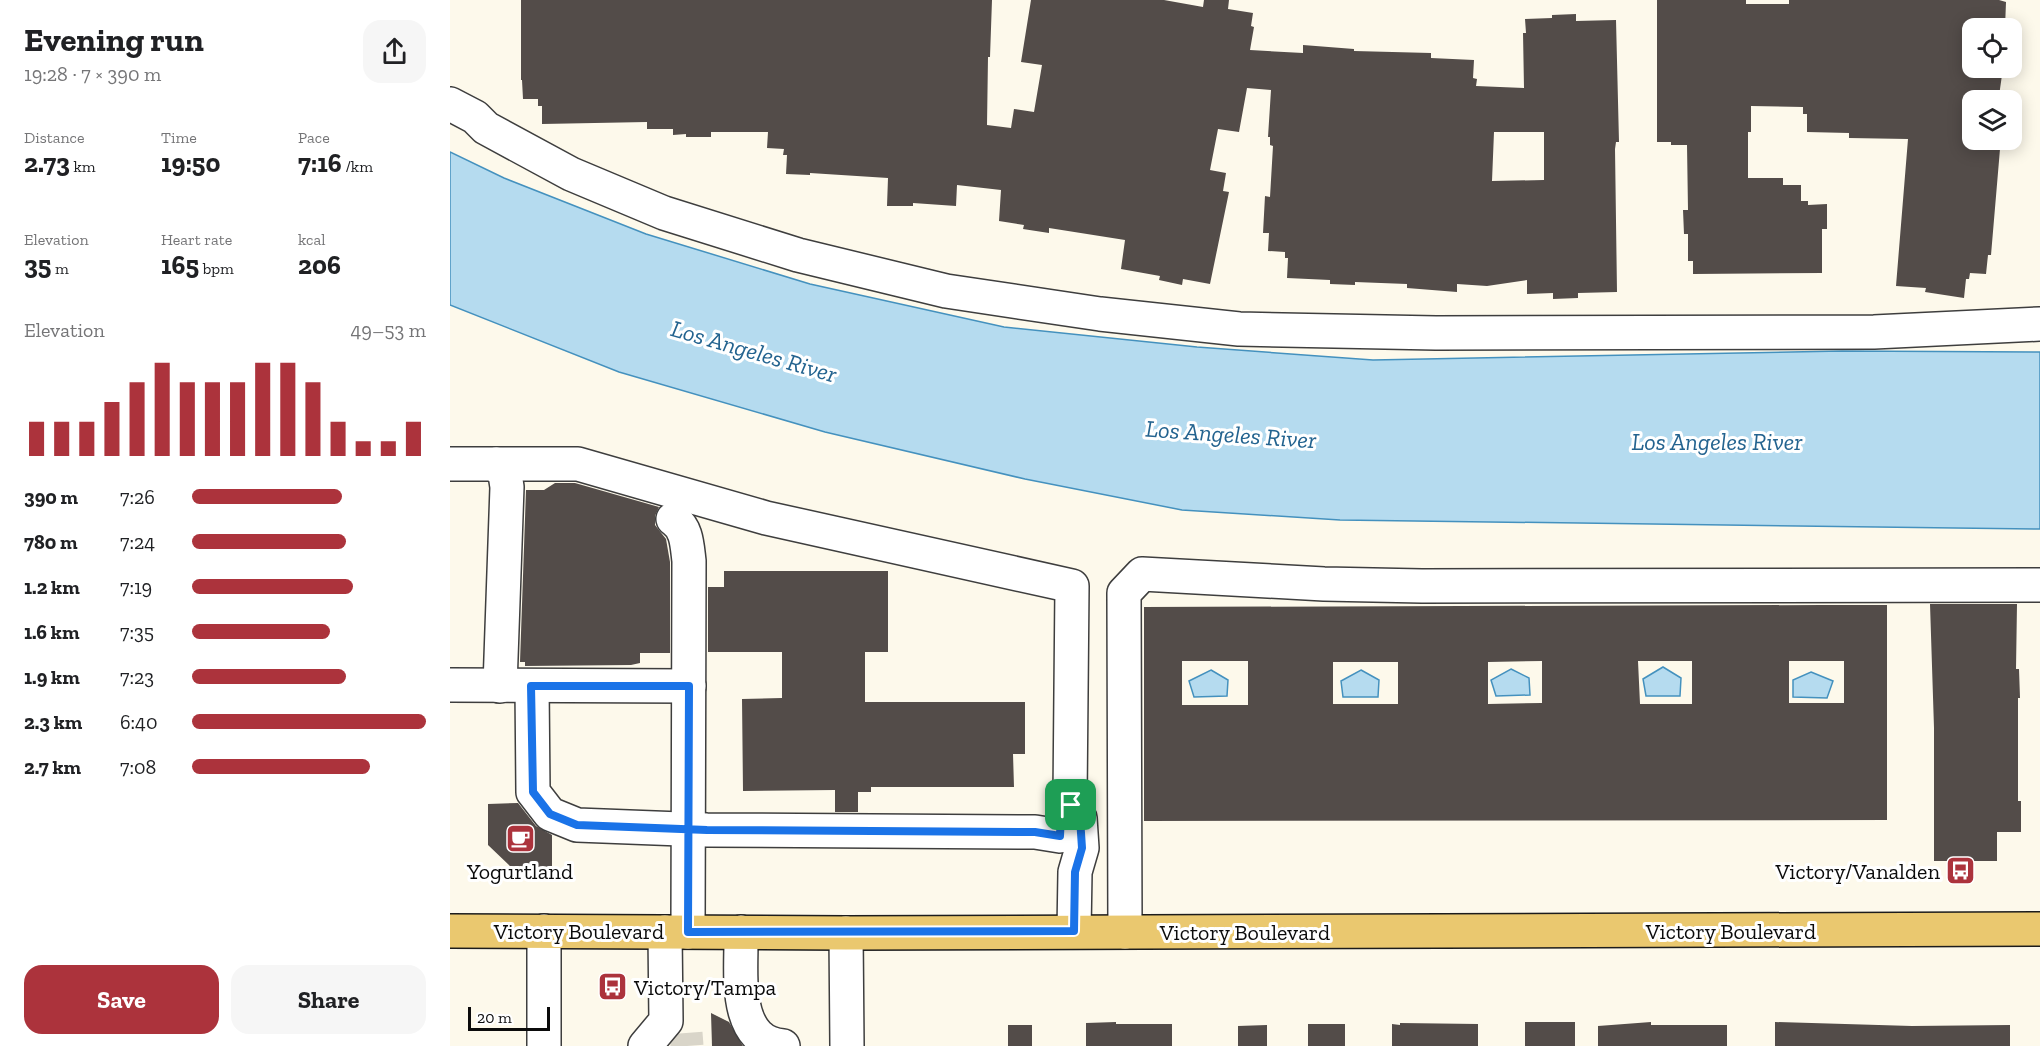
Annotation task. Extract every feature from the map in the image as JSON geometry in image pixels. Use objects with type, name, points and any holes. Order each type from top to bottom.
[{"type":"main road","name":"Victory Boulevard","points":[[450,931],[846,933],[2040,929]]},
{"type":"street","points":[[450,104],[475,117],[486,128],[571,174],[664,213],[798,255],[946,291],[1100,314],[1239,329],[1436,333],[1874,332],[2040,324]]},
{"type":"street","points":[[450,464],[578,464],[766,518],[1072,586],[1071,805],[1080,818],[1082,848],[1075,872],[1074,931]]},
{"type":"street","points":[[496,464],[505,474],[507,487],[516,686],[533,792],[550,814],[577,825],[707,830],[1035,832],[1060,836]]},
{"type":"street","points":[[645,1046],[676,1027],[677,932],[688,828],[689,561],[686,540],[680,524],[673,519]]},
{"type":"street","points":[[1125,932],[1124,592],[1142,574],[1324,584],[1422,586],[2040,585]]},
{"type":"street","points":[[450,685],[689,686]]},
{"type":"street","points":[[1071,805],[1061,813],[1060,836],[1065,862],[1075,872]]},
{"type":"street","points":[[544,931],[544,1046]]},
{"type":"street","points":[[741,932],[743,1010],[748,1023],[760,1037],[770,1045],[783,1046]]},
{"type":"street","points":[[846,933],[847,1046]]},
{"type":"water","name":"Los Angeles River","points":[[450,152],[504,178],[646,234],[810,284],[1004,327],[1197,347],[1373,360],[1842,351],[2040,352],[2040,529],[1340,520],[1182,510],[1025,479],[825,432],[619,372],[450,305]]},
{"type":"water","points":[[1663,667],[1681,678],[1680,696],[1646,696],[1643,679]]},
{"type":"water","points":[[1511,669],[1529,678],[1530,695],[1496,696],[1491,680]]},
{"type":"water","points":[[1211,670],[1228,680],[1227,696],[1194,697],[1189,681]]},
{"type":"water","points":[[1361,670],[1379,680],[1378,697],[1343,697],[1341,681]]},
{"type":"water","points":[[1811,672],[1833,681],[1827,698],[1793,697],[1793,680]]},
{"type":"building","points":[[521,0],[992,0],[987,125],[1011,128],[1014,109],[1034,112],[1042,65],[1021,62],[1031,0],[1164,0],[1203,7],[1204,0],[1229,0],[1228,9],[1253,13],[1251,26],[1254,27],[1250,50],[1303,53],[1303,45],[1354,49],[1354,51],[1431,53],[1431,58],[1474,60],[1473,78],[1477,79],[1476,86],[1524,88],[1525,19],[1576,14],[1576,21],[1616,20],[1619,142],[1616,142],[1615,149],[1617,292],[1578,293],[1578,298],[1553,299],[1553,293],[1527,294],[1527,280],[1487,286],[1457,284],[1457,292],[1407,288],[1407,284],[1355,282],[1355,285],[1330,284],[1330,280],[1287,278],[1288,258],[1285,258],[1285,252],[1268,251],[1269,233],[1263,233],[1265,196],[1270,197],[1273,146],[1270,145],[1270,137],[1268,137],[1271,90],[1247,88],[1239,132],[1218,129],[1210,170],[1226,173],[1223,191],[1229,192],[1210,284],[1183,279],[1182,285],[1159,280],[1160,276],[1121,269],[1125,240],[1049,228],[1049,233],[1023,229],[1024,225],[999,221],[1001,190],[957,185],[956,206],[913,203],[913,206],[887,206],[888,178],[810,173],[810,175],[786,174],[787,155],[783,155],[784,149],[767,148],[768,132],[711,132],[711,137],[686,137],[686,134],[673,135],[673,129],[647,129],[647,122],[542,124],[542,106],[538,106],[538,99],[523,99]],"holes":[[[1494,132],[1544,132],[1544,180],[1492,181]]]},
{"type":"building","points":[[1657,0],[1746,0],[1746,4],[1789,4],[1789,0],[1999,0],[2006,2],[2005,18],[1962,18],[1962,78],[2002,78],[2000,90],[1962,90],[1962,150],[2000,150],[1991,255],[1988,255],[1986,274],[1970,273],[1969,279],[1966,279],[1964,298],[1925,292],[1926,288],[1896,286],[1908,139],[1849,138],[1849,133],[1807,132],[1807,114],[1803,114],[1803,107],[1751,106],[1751,132],[1748,132],[1748,178],[1783,178],[1783,185],[1801,185],[1801,201],[1808,201],[1808,205],[1827,204],[1827,229],[1822,229],[1822,273],[1693,274],[1693,261],[1688,261],[1688,234],[1684,234],[1683,210],[1688,210],[1687,145],[1657,142]]},
{"type":"building","points":[[555,483],[575,483],[659,507],[655,516],[655,525],[666,539],[670,562],[670,653],[640,653],[640,663],[631,665],[525,666],[525,662],[520,662],[526,490],[544,490]]},
{"type":"building","points":[[724,571],[888,571],[888,652],[865,652],[865,702],[1025,702],[1025,754],[1013,754],[1014,787],[871,787],[871,792],[858,792],[858,812],[835,812],[835,790],[743,791],[742,699],[782,698],[782,652],[708,652],[708,587],[724,587]]},
{"type":"building","points":[[1930,604],[2017,604],[2016,669],[2019,669],[2020,698],[2018,698],[2018,801],[2021,801],[2021,832],[1997,832],[1997,861],[1934,861],[1934,728]]},
{"type":"building","points":[[1887,605],[1887,820],[1144,821],[1144,607]],"holes":[[[1182,661],[1248,661],[1248,705],[1182,705]],[[1542,661],[1542,703],[1488,704],[1488,662]],[[1638,661],[1692,661],[1692,704],[1640,704]],[[1789,661],[1844,661],[1844,703],[1789,703]],[[1333,662],[1398,662],[1398,704],[1333,704]]]},
{"type":"building","points":[[518,803],[536,826],[552,835],[552,868],[511,867],[488,845],[488,804]]},
{"type":"building","points":[[711,1013],[729,1022],[743,1046],[712,1046]]},
{"type":"building","points":[[1116,1022],[1116,1024],[1172,1024],[1172,1046],[1086,1046],[1086,1023]]},
{"type":"building","points":[[1525,1022],[1575,1022],[1575,1046],[1525,1046]]},
{"type":"building","points":[[1651,1022],[1651,1025],[1727,1025],[1727,1046],[1598,1046],[1598,1026]]},
{"type":"building","points":[[1775,1022],[1912,1026],[2010,1025],[2010,1046],[1775,1046]]},
{"type":"building","points":[[1400,1023],[1478,1024],[1478,1046],[1392,1046],[1392,1024],[1400,1025]]},
{"type":"building","points":[[1308,1024],[1345,1024],[1345,1046],[1308,1046]]},
{"type":"building","points":[[1008,1025],[1032,1025],[1032,1046],[1008,1046]]},
{"type":"building","points":[[1267,1025],[1267,1046],[1238,1046],[1238,1026]]},
{"type":"tunnel","points":[[686,1033],[687,1046]]},
{"type":"place","name":"Yogurtland","points":[[520,839]]},
{"type":"place","name":"Victory/Vanalden","points":[[1961,871]]},
{"type":"place","name":"Victory/Tampa","points":[[613,987]]},
{"type":"route","points":[[1071,805],[1061,813],[1060,836],[1035,832],[707,830],[688,828],[577,825],[550,814],[533,792],[531,686],[689,686],[688,828],[688,932],[1074,931],[1075,872],[1082,848],[1080,818],[1071,805]]}]
